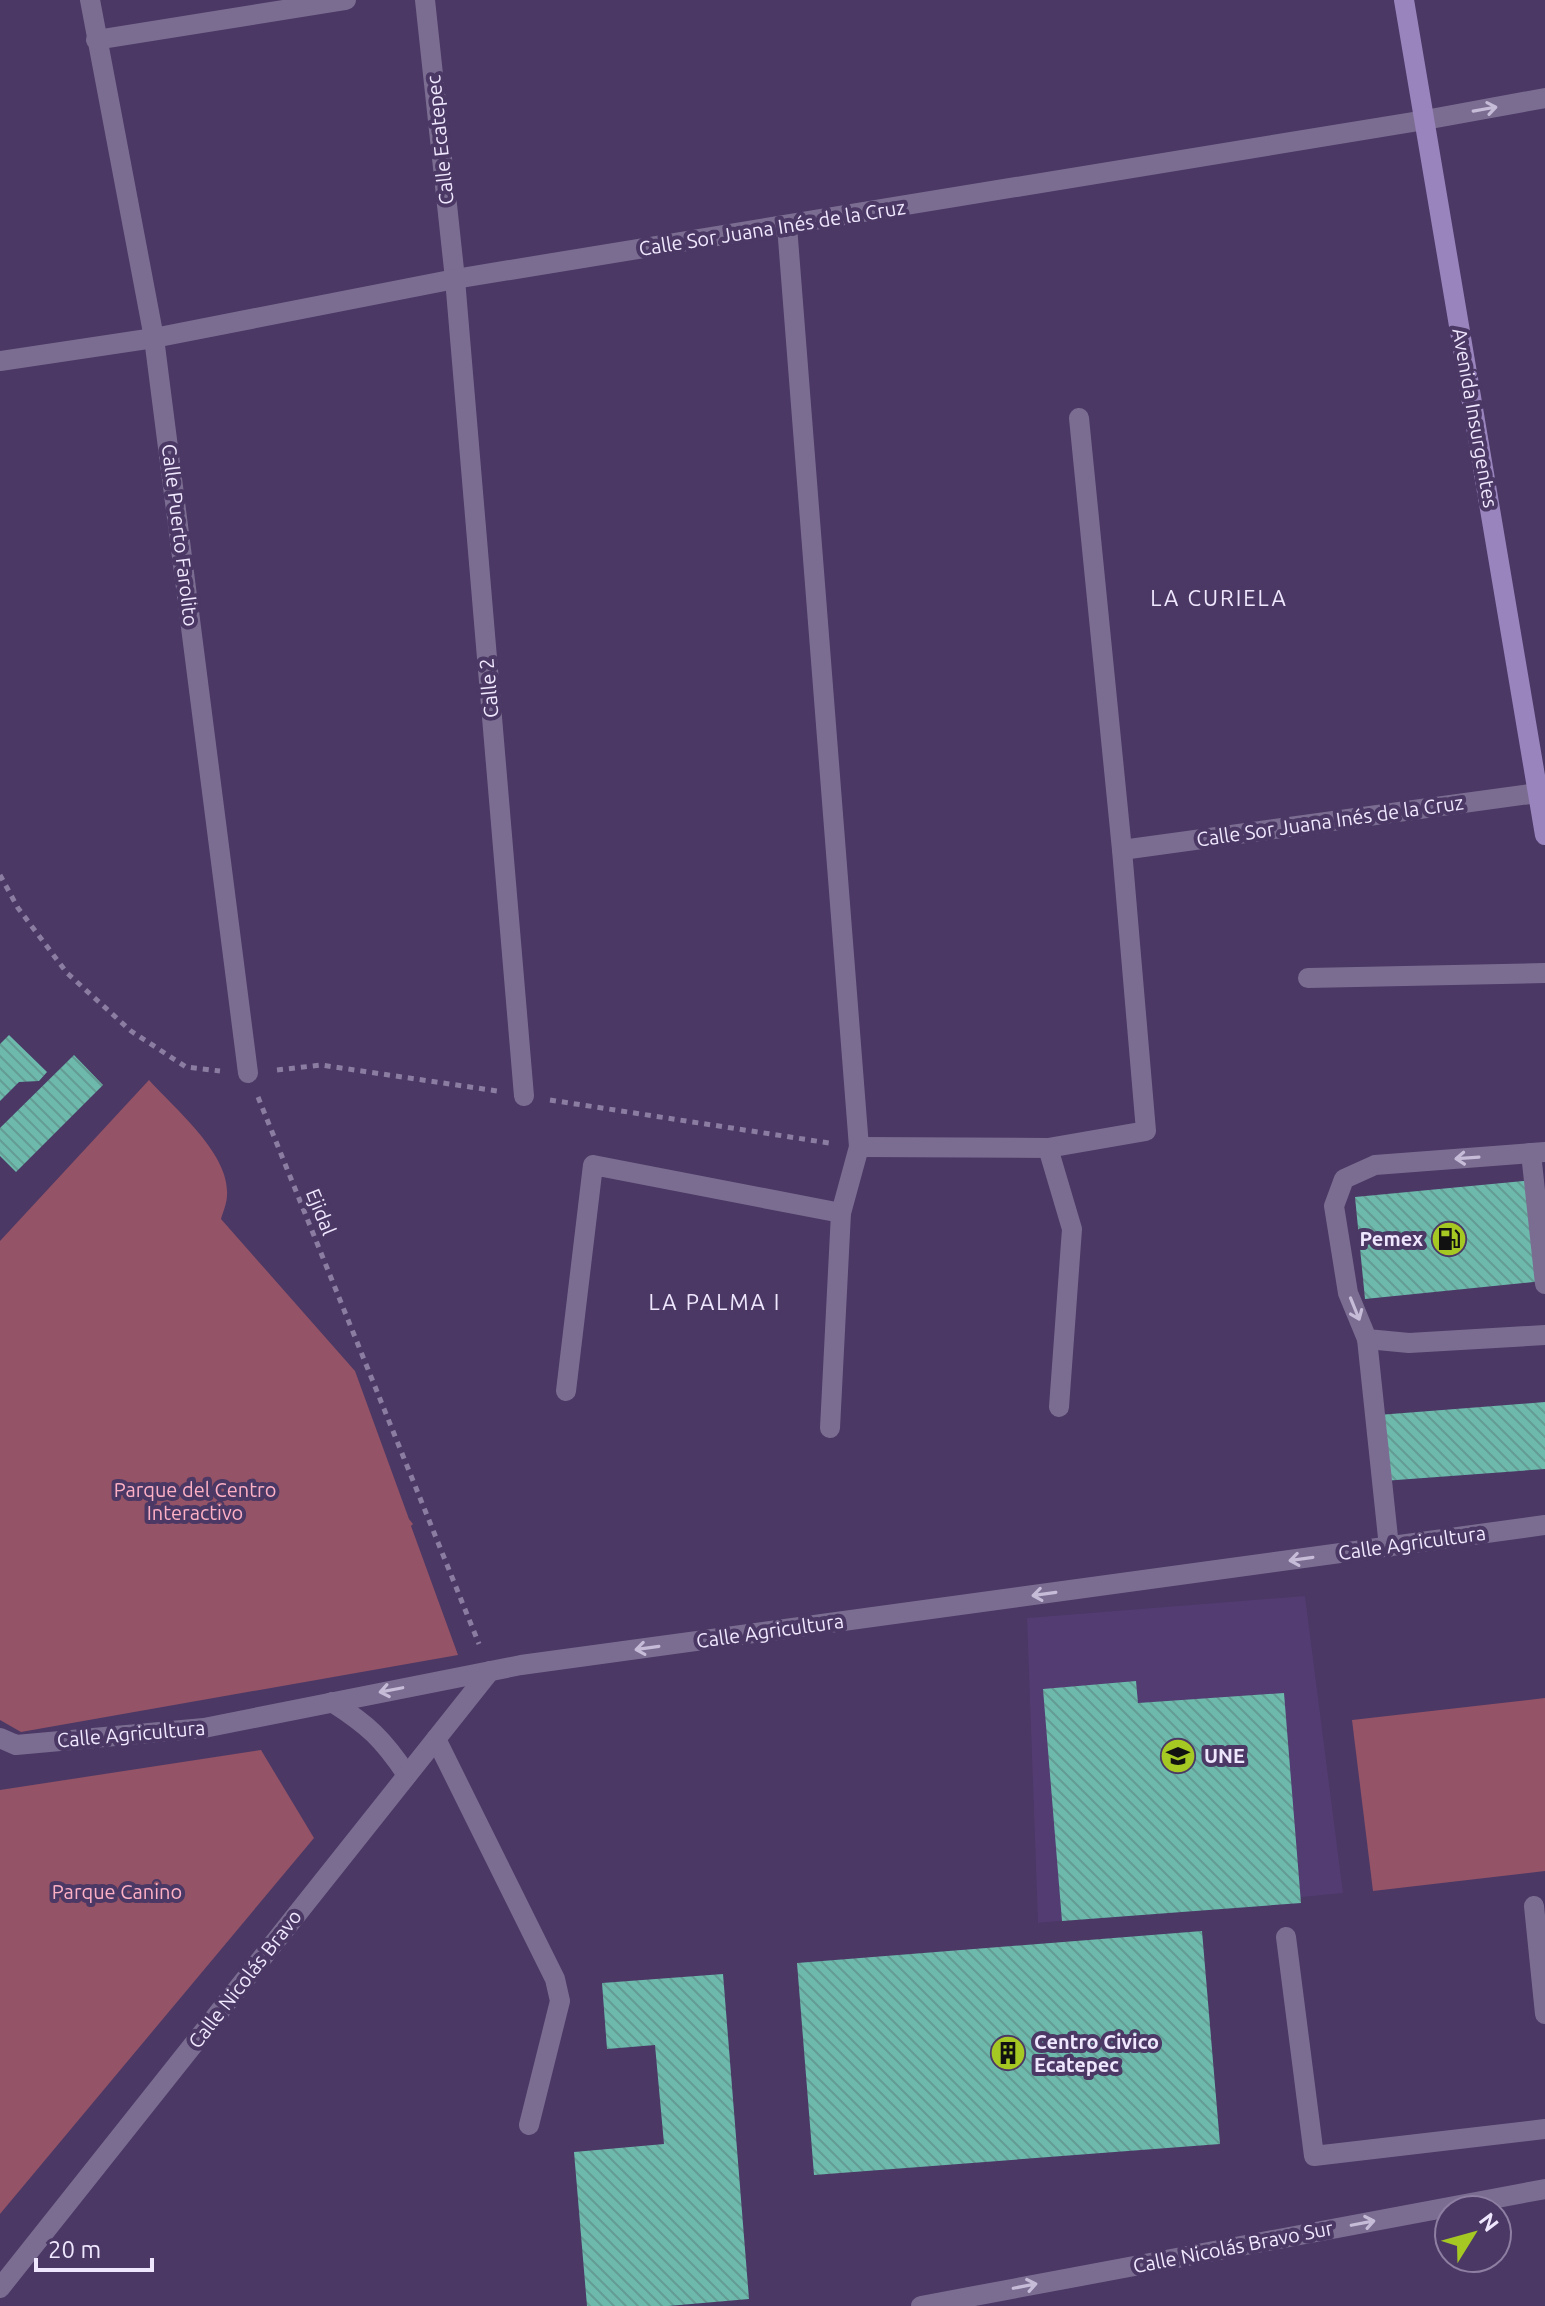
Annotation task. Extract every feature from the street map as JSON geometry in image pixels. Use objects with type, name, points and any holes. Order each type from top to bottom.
[{"type":"main road","name":"Avenida Insurgentes","points":[[1404,0],[1545,835]]},
{"type":"street","name":"Calle Puerto Farolito","points":[[90,0],[154,338],[248,1073]]},
{"type":"street","points":[[96,40],[346,0]]},
{"type":"street","name":"Calle Ecatepec","points":[[425,0],[455,279]]},
{"type":"street","name":"Calle Sor Juana Inés de la Cruz","points":[[0,361],[154,338],[455,279],[1545,98]]},
{"type":"street","points":[[787,226],[859,1147],[841,1213],[830,1428]]},
{"type":"street","name":"Calle 2","points":[[455,279],[524,1096]]},
{"type":"street","points":[[859,1147],[1048,1148],[1146,1131],[1079,418]]},
{"type":"street","name":"Calle Sor Juana Inés de la Cruz","points":[[1122,850],[1537,793]]},
{"type":"street","points":[[1308,978],[1545,973]]},
{"type":"street","points":[[1048,1148],[1072,1229],[1059,1407]]},
{"type":"street","points":[[1389,1547],[1367,1339],[1348,1293],[1334,1206],[1344,1179],[1375,1165],[1538,1153],[1545,1284]]},
{"type":"street","points":[[566,1391],[593,1165],[841,1213]]},
{"type":"street","points":[[1367,1339],[1409,1343],[1545,1335]]},
{"type":"street","name":"Calle Agricultura","points":[[0,1738],[16,1745],[204,1728],[490,1671],[1545,1525]]},
{"type":"street","name":"Calle Nicolás Bravo","points":[[0,2288],[490,1671]]},
{"type":"street","points":[[332,1702],[365,1723],[385,1743],[407,1775]]},
{"type":"street","points":[[436,1739],[555,1979],[560,2001],[529,2125]]},
{"type":"street","points":[[1534,1906],[1545,2014]]},
{"type":"street","points":[[1286,1937],[1314,2156],[1545,2129]]},
{"type":"street","name":"Calle Nicolás Bravo Sur","points":[[921,2306],[1545,2189]]},
{"type":"path","points":[[0,875],[18,908],[67,973],[131,1031],[186,1067],[248,1073]]},
{"type":"path","name":"Ejidal","points":[[248,1073],[490,1671]]},
{"type":"shaded area","name":"UNE","points":[[1305,1596],[1343,1893],[1038,1923],[1027,1618]]},
{"type":"green space","name":"Parque del Centro Interactivo","points":[[149,1080],[199,1133],[220,1164],[226,1179],[227,1195],[221,1219],[355,1371],[458,1655],[21,1732],[0,1720],[0,1241]]},
{"type":"green space","points":[[1545,1698],[1545,1871],[1373,1891],[1352,1720]]},
{"type":"green space","name":"Parque Canino","points":[[261,1750],[314,1838],[0,2214],[0,1790]]},
{"type":"building","points":[[9,1035],[47,1072],[39,1081],[19,1082],[0,1101],[0,1044]]},
{"type":"building","points":[[74,1055],[103,1085],[16,1172],[0,1156],[0,1128]]},
{"type":"building","name":"Pemex","points":[[1533,1180],[1543,1281],[1365,1299],[1355,1197]]},
{"type":"building","points":[[1545,1402],[1545,1469],[1383,1481],[1378,1415]]},
{"type":"building","points":[[1136,1681],[1138,1703],[1284,1693],[1301,1903],[1062,1921],[1043,1689]]},
{"type":"building","name":"Centro Civico Ecatepec","points":[[1202,1931],[1220,2144],[814,2175],[797,1963]]},
{"type":"building","points":[[723,1974],[749,2299],[668,2306],[587,2306],[574,2152],[664,2144],[655,2045],[607,2049],[602,1983]]},
{"type":"place","name":"Pemex","points":[[1449,1239]]},
{"type":"place","name":"UNE","points":[[1178,1756]]},
{"type":"place","name":"Centro Civico Ecatepec","points":[[1008,2053]]},
{"type":"district","name":"LA CURIELA","points":[[1219,598]]},
{"type":"district","name":"LA PALMA I","points":[[715,1302]]}]
